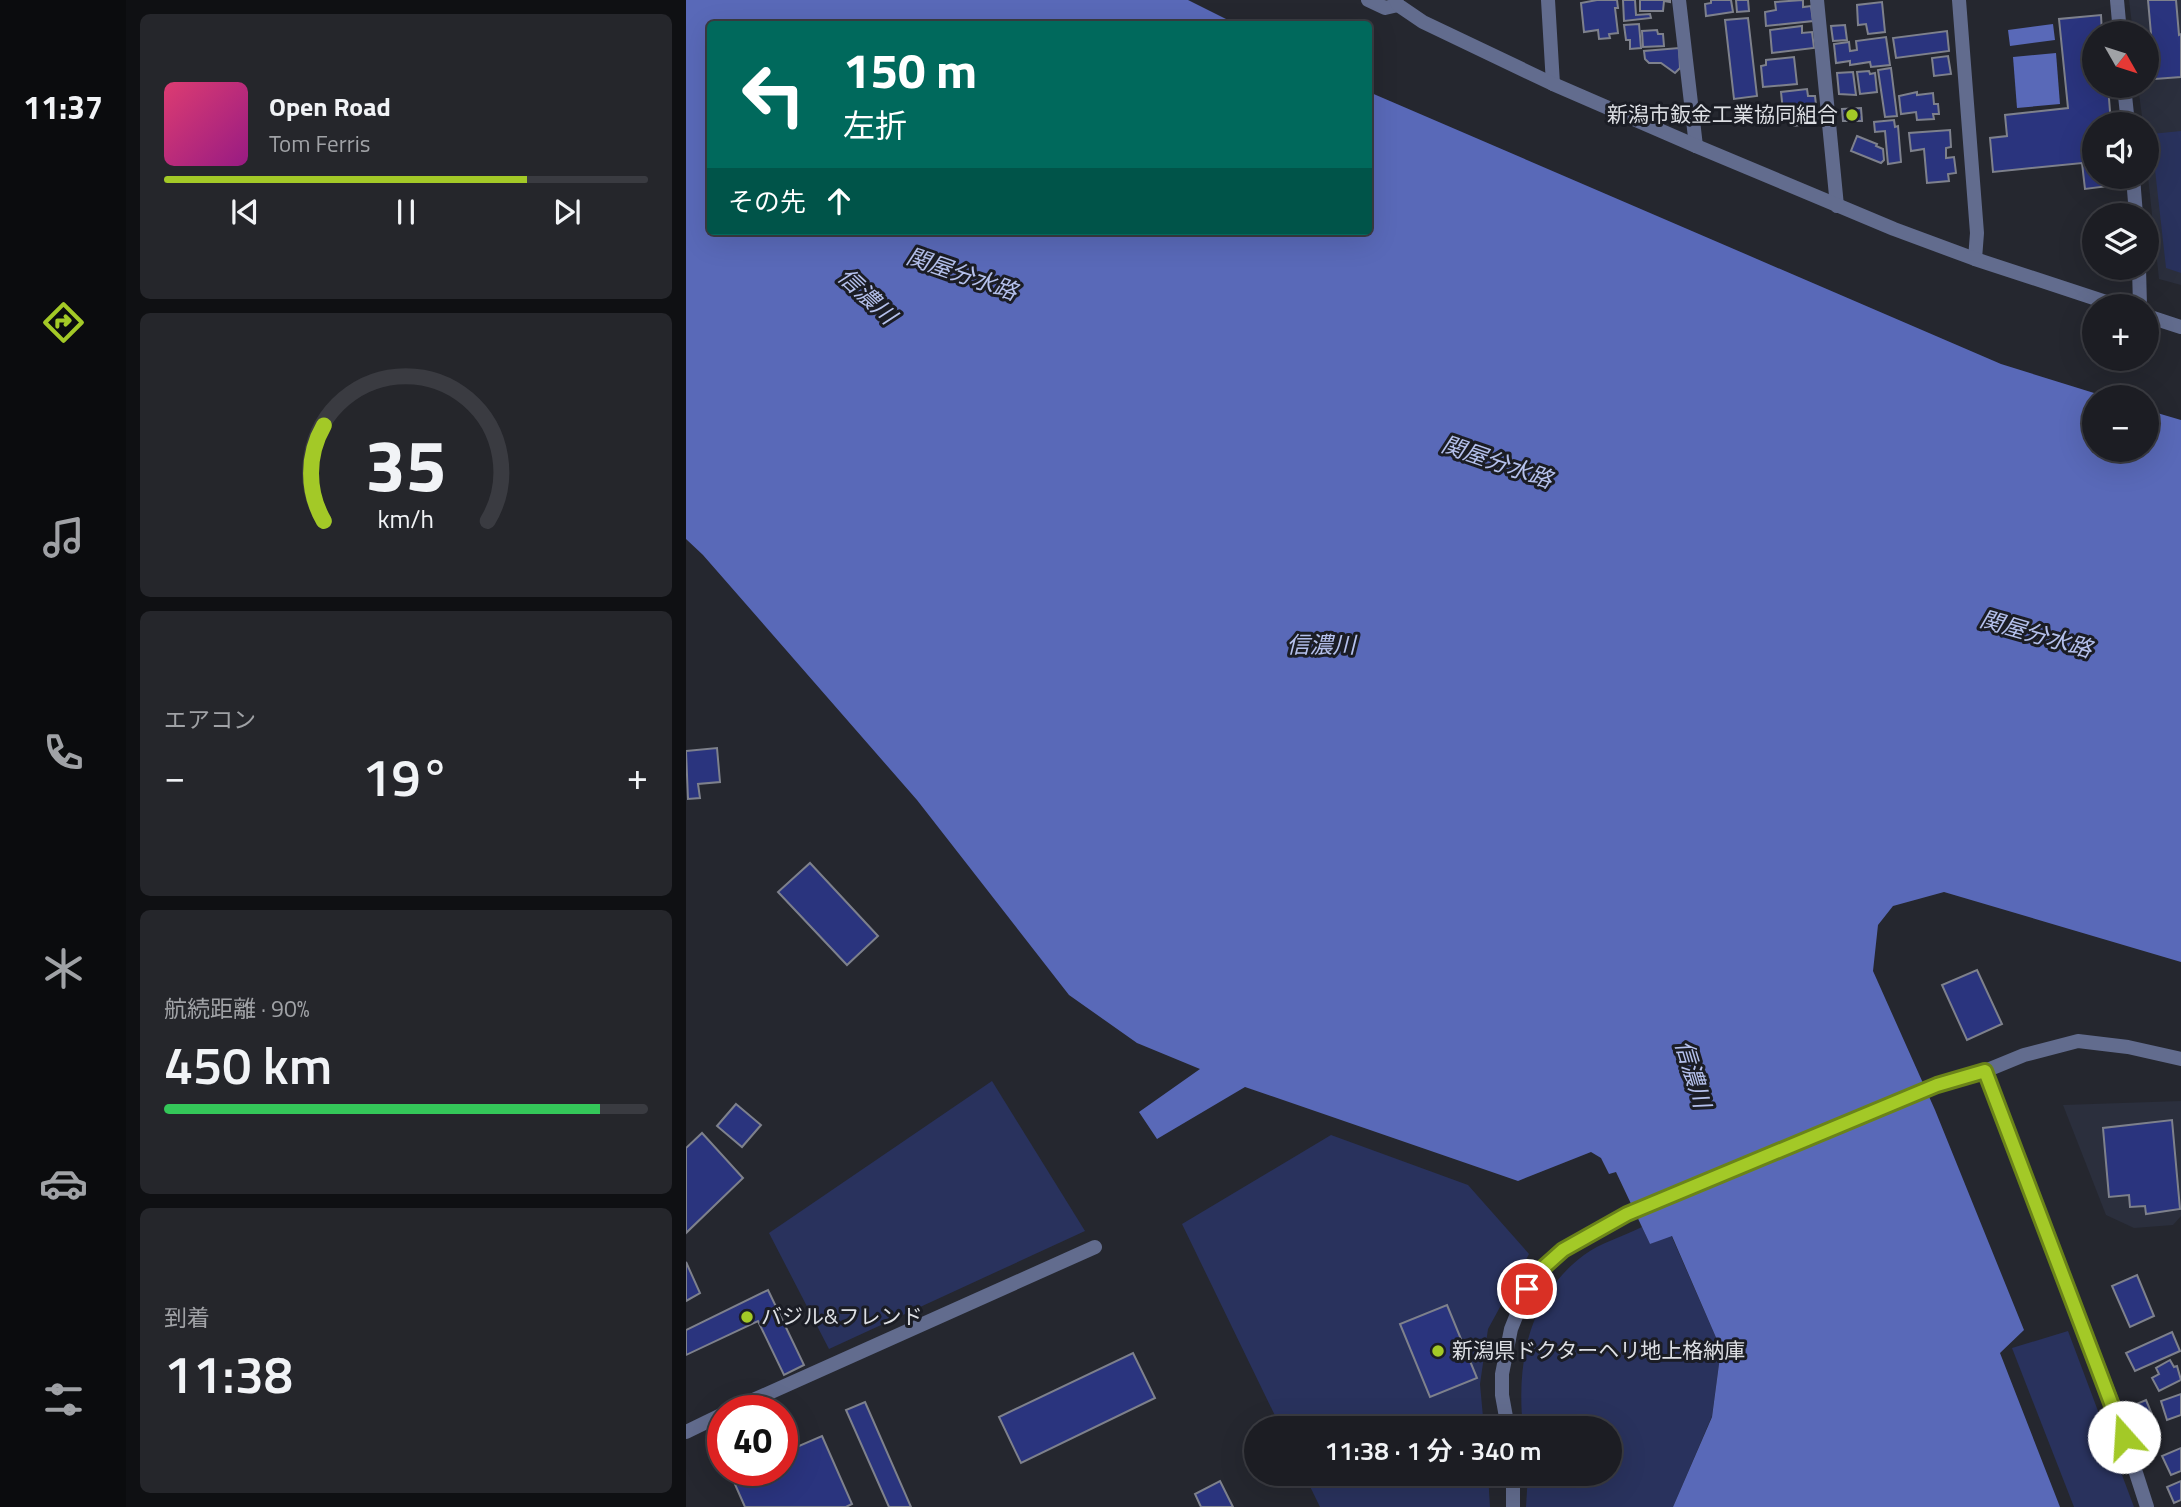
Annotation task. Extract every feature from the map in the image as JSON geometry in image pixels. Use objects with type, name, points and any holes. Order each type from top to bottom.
[{"type":"street","points":[[1368,0],[1385,8],[1397,2],[1423,22],[1553,84],[1837,206],[1975,259],[2082,294]]},
{"type":"street","points":[[1548,0],[1553,84]]},
{"type":"street","points":[[1679,0],[1696,146]]},
{"type":"street","points":[[1817,0],[1837,206]]},
{"type":"street","points":[[1959,0],[1976,233],[1975,259]]},
{"type":"street","points":[[2117,0],[2119,21]]},
{"type":"street","points":[[2159,320],[2181,327]]},
{"type":"street","points":[[1506,1416],[1502,1395],[1505,1351],[1517,1310],[1527,1289],[1544,1267],[1563,1250],[1627,1214],[1937,1085],[1985,1071],[2024,1055],[2078,1041],[2128,1046],[2181,1059]]},
{"type":"street","points":[[1985,1071],[2117,1414],[2147,1507]]},
{"type":"street","points":[[764,1395],[1095,1247]]},
{"type":"street","points":[[686,1432],[707,1422]]},
{"type":"street","points":[[1513,1486],[1513,1507]]},
{"type":"shaded area","points":[[2129,0],[2181,0],[2181,285],[2159,279],[2159,203],[2151,203],[2149,189],[2159,189],[2159,112],[2141,112],[2140,98],[2160,98],[2160,21],[2132,21]]},
{"type":"shaded area","points":[[2181,131],[2181,273],[2166,268],[2157,189],[2159,133]]},
{"type":"shaded area","points":[[992,1081],[1085,1231],[829,1349],[769,1233]]},
{"type":"shaded area","points":[[2181,1101],[2181,1216],[2173,1225],[2134,1228],[2106,1215],[2063,1105]]},
{"type":"shaded area","points":[[1331,1135],[1468,1185],[1529,1254],[1488,1329],[1480,1384],[1483,1416],[1275,1416],[1182,1224]]},
{"type":"shaded area","points":[[1642,1227],[1650,1244],[1671,1235],[1721,1349],[1712,1416],[1673,1507],[1526,1507],[1527,1486],[1622,1486],[1622,1416],[1522,1416],[1521,1403],[1525,1355],[1539,1310],[1565,1271],[1584,1255]]},
{"type":"shaded area","points":[[2068,1331],[2134,1507],[2074,1507],[2012,1348]]},
{"type":"shaded area","points":[[1310,1486],[1489,1486],[1490,1507],[1320,1507]]},
{"type":"water","name":"信濃川","points":[[686,0],[1188,0],[1230,21],[707,21],[707,235],[1372,235],[1372,93],[2001,364],[2082,389],[2082,462],[2159,462],[2159,414],[2181,420],[2181,962],[1944,892],[1893,906],[1878,925],[1873,971],[1935,1110],[2024,1330],[2000,1353],[2060,1507],[1673,1507],[1712,1417],[1721,1349],[1672,1236],[1650,1244],[1616,1172],[1609,1174],[1601,1158],[1591,1152],[1518,1181],[1245,1087],[1157,1139],[1139,1112],[1200,1069],[1137,1043],[1069,995],[917,800],[703,555],[686,539]]},
{"type":"water","points":[[2053,24],[2055,40],[2010,46],[2008,30]]},
{"type":"water","points":[[2056,53],[2060,104],[2017,108],[2013,57]]},
{"type":"building","points":[[1617,0],[1618,8],[1615,8],[1618,33],[1609,34],[1610,38],[1599,39],[1598,30],[1584,32],[1581,3]]},
{"type":"building","points":[[1623,0],[1635,0],[1636,15],[1650,14],[1651,18],[1624,21]]},
{"type":"building","points":[[1640,0],[1670,0],[1670,2],[1664,1],[1663,11],[1640,11]]},
{"type":"building","points":[[1711,0],[1731,0],[1733,12],[1706,16],[1705,4],[1711,3]]},
{"type":"building","points":[[1736,0],[1748,0],[1749,11],[1737,12]]},
{"type":"building","points":[[1803,0],[1803,7],[1811,6],[1813,21],[1766,26],[1765,12],[1776,10],[1775,2]]},
{"type":"building","points":[[2148,0],[2176,0],[2179,35],[2181,34],[2181,77],[2160,79],[2160,21],[2150,21]]},
{"type":"building","points":[[1882,2],[1885,32],[1868,34],[1866,24],[1858,25],[1857,5]]},
{"type":"building","points":[[2101,15],[2101,21],[2082,21],[2082,98],[2109,98],[2110,112],[2082,112],[2082,163],[1993,172],[1990,138],[2007,136],[2005,115],[2068,108],[2059,19]]},
{"type":"building","points":[[1748,18],[1757,96],[1734,99],[1725,20]]},
{"type":"building","points":[[1639,24],[1641,48],[1630,49],[1630,40],[1626,40],[1624,25]]},
{"type":"building","points":[[1845,25],[1847,40],[1833,41],[1831,26]]},
{"type":"building","points":[[1802,26],[1802,33],[1812,32],[1814,48],[1772,53],[1770,30]]},
{"type":"building","points":[[1657,30],[1658,34],[1663,34],[1664,46],[1643,47],[1642,31]]},
{"type":"building","points":[[1947,31],[1949,51],[1896,58],[1893,38]]},
{"type":"building","points":[[1886,37],[1890,65],[1871,67],[1870,62],[1850,65],[1850,61],[1836,63],[1834,44],[1849,42],[1850,51],[1857,50],[1856,41]]},
{"type":"building","points":[[1679,48],[1680,68],[1675,73],[1661,63],[1649,63],[1645,59],[1644,51]]},
{"type":"building","points":[[1948,56],[1951,74],[1934,76],[1932,58]]},
{"type":"building","points":[[1794,57],[1797,84],[1763,87],[1761,66],[1766,65],[1766,60]]},
{"type":"building","points":[[1891,68],[1897,116],[1885,117],[1878,70]]},
{"type":"building","points":[[1869,71],[1870,74],[1875,73],[1877,92],[1860,94],[1857,72]]},
{"type":"building","points":[[1853,72],[1856,95],[1839,94],[1837,73]]},
{"type":"building","points":[[1807,89],[1808,96],[1815,96],[1818,123],[1794,126],[1793,121],[1784,121],[1781,92]]},
{"type":"building","points":[[1917,92],[1917,95],[1933,93],[1939,114],[1933,114],[1934,119],[1917,120],[1916,112],[1901,114],[1899,96]]},
{"type":"building","name":"新潟市鈑金工業協同組合","points":[[1861,108],[1862,121],[1843,121],[1842,109]]},
{"type":"building","points":[[1894,120],[1895,127],[1898,126],[1901,162],[1888,164],[1885,131],[1875,132],[1874,122]]},
{"type":"building","points":[[1950,130],[1951,147],[1946,148],[1946,158],[1954,157],[1956,173],[1948,174],[1949,181],[1927,183],[1924,149],[1911,151],[1909,133]]},
{"type":"building","points":[[1857,136],[1883,149],[1884,160],[1881,163],[1851,151]]},
{"type":"building","points":[[717,748],[720,782],[698,784],[700,798],[688,799],[686,751]]},
{"type":"building","points":[[810,863],[878,936],[847,965],[778,892]]},
{"type":"building","points":[[1977,970],[2002,1024],[1967,1040],[1942,985]]},
{"type":"building","points":[[736,1104],[761,1125],[742,1147],[717,1126]]},
{"type":"building","points":[[2172,1120],[2180,1209],[2146,1214],[2145,1206],[2130,1207],[2129,1195],[2109,1197],[2103,1128]]},
{"type":"building","points":[[702,1133],[743,1178],[686,1233],[686,1148]]},
{"type":"building","points":[[686,1262],[700,1293],[686,1301]]},
{"type":"building","points":[[2137,1275],[2154,1316],[2130,1327],[2112,1286]]},
{"type":"building","points":[[768,1290],[804,1365],[784,1375],[758,1321],[686,1355],[686,1330]]},
{"type":"building","name":"新潟県ドクターヘリ地上格納庫","points":[[1447,1305],[1477,1378],[1430,1397],[1400,1324]]},
{"type":"building","points":[[2172,1332],[2180,1351],[2135,1371],[2126,1353]]},
{"type":"building","points":[[1133,1353],[1155,1398],[1021,1463],[999,1417]]},
{"type":"building","points":[[2170,1360],[2174,1367],[2177,1366],[2181,1380],[2159,1391],[2152,1378],[2159,1374],[2156,1368]]},
{"type":"building","points":[[2181,1394],[2181,1415],[2167,1420],[2161,1401]]},
{"type":"building","points":[[2146,1400],[2160,1434],[2148,1440],[2134,1405]]},
{"type":"building","points":[[865,1402],[911,1507],[889,1507],[846,1410]]},
{"type":"building","points":[[822,1436],[852,1504],[846,1507],[745,1507],[736,1486],[798,1486],[798,1446]]},
{"type":"building","points":[[2181,1448],[2181,1471],[2171,1475],[2162,1456]]},
{"type":"building","points":[[1220,1481],[1233,1507],[1201,1507],[1195,1494]]},
{"type":"building","points":[[2181,1481],[2181,1500],[2174,1503],[2167,1487]]},
{"type":"place","name":"新潟市鈑金工業協同組合","points":[[1852,115]]},
{"type":"place","name":"バジル&フレンド","points":[[747,1317]]},
{"type":"place","name":"新潟県ドクターヘリ地上格納庫","points":[[1438,1351]]},
{"type":"route","points":[[1527,1289],[1544,1267],[1563,1250],[1627,1214],[1937,1085],[1985,1071],[2124,1437]]},
{"type":"water label","name":"関屋分水路","points":[[962,274]]},
{"type":"water label","name":"関屋分水路","points":[[1497,462]]},
{"type":"water label","name":"関屋分水路","points":[[2036,634]]}]
